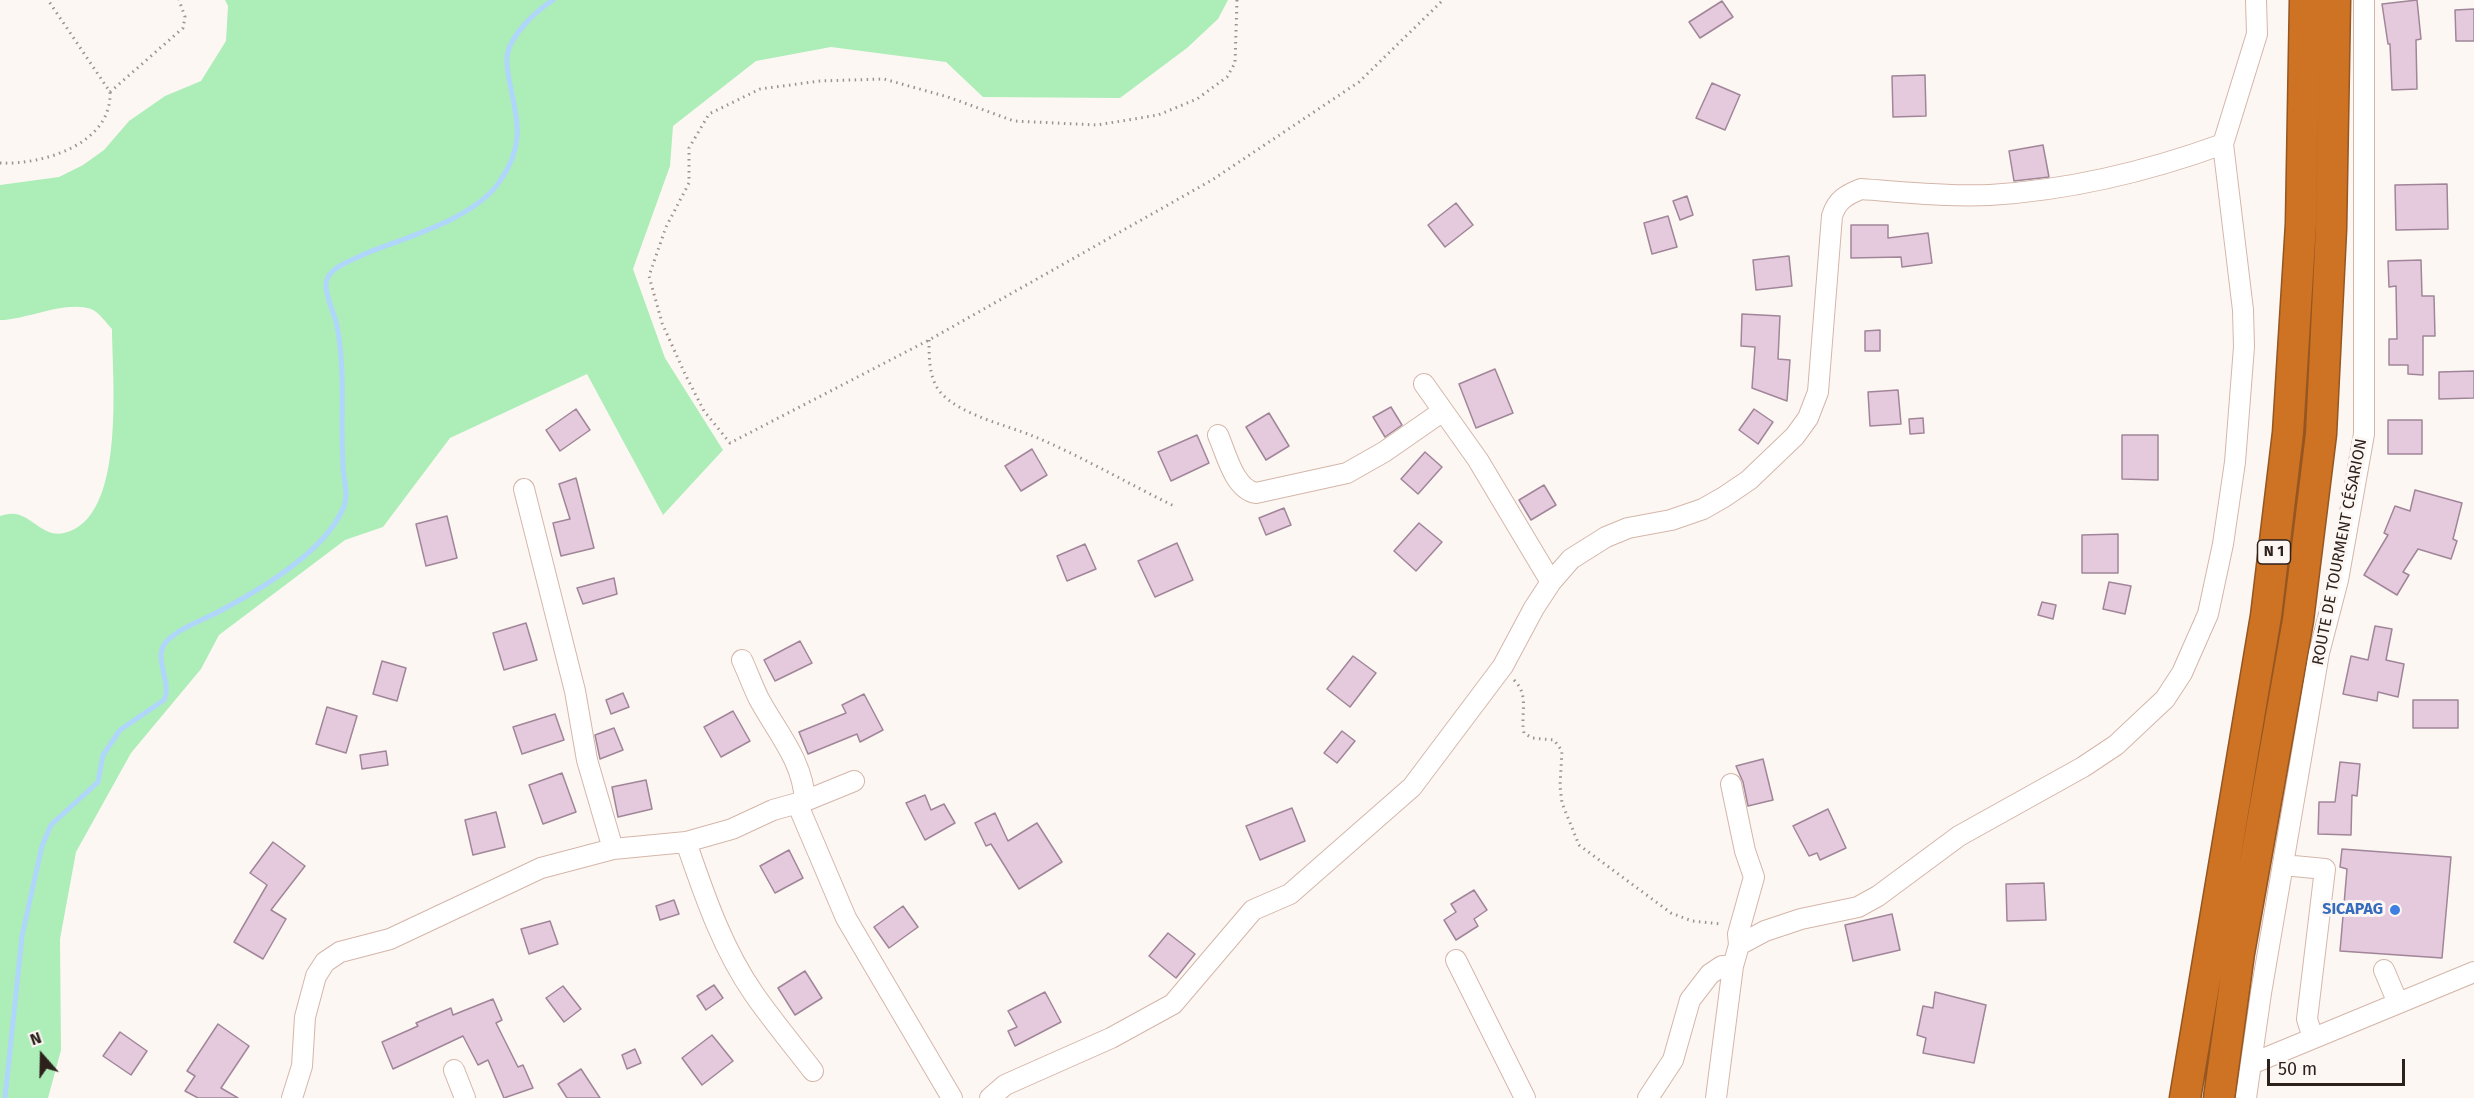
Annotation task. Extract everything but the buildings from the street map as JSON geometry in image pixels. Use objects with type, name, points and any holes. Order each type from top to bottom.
[{"type":"highway","name":"N 1","points":[[2185,1098],[2266,616],[2288,433],[2301,224],[2305,0]]},
{"type":"highway","name":"N 1","points":[[2218,1098],[2239,953],[2298,620],[2321,434],[2331,229],[2335,0]]},
{"type":"street","points":[[1738,939],[1779,926],[1858,907],[1878,896],[1959,836],[2083,767],[2116,745],[2165,699],[2182,673],[2211,603],[2227,521],[2242,391],[2242,310],[2223,144],[2257,34],[2256,0]]},
{"type":"street","name":"ROUTE DE TOURMENT CÉSARION","points":[[2246,1098],[2319,653],[2338,580],[2364,434],[2366,247],[2364,0]]},
{"type":"street","points":[[990,1098],[1005,1084],[1111,1038],[1173,1004],[1253,910],[1290,894],[1412,787],[1492,682],[1551,582],[1571,559],[1606,537],[1628,528],[1671,520],[1703,509],[1749,480],[1774,458],[1808,418],[1818,392],[1832,216],[1835,206],[1843,198],[1862,189],[1989,195],[2062,187],[2137,172],[2223,144]]},
{"type":"street","points":[[1424,384],[1478,460],[1551,582]]},
{"type":"street","points":[[1218,435],[1240,483],[1249,492],[1256,493],[1347,473],[1384,453],[1443,411]]},
{"type":"street","points":[[524,489],[575,691],[587,760],[613,849]]},
{"type":"street","points":[[742,660],[759,698],[795,758],[804,780],[801,802],[846,918],[952,1098]]},
{"type":"street","points":[[292,1098],[302,1066],[306,1017],[316,976],[325,962],[340,952],[390,939],[541,868],[613,849],[686,842],[732,829],[773,810],[801,802],[854,781]]},
{"type":"street","points":[[1716,1098],[1733,966],[1754,877],[1745,851],[1731,784]]},
{"type":"street","points":[[686,842],[705,897],[735,962],[753,993],[813,1071]]},
{"type":"street","points":[[2283,865],[2325,869],[2307,1019],[2313,1038]]},
{"type":"street","points":[[1456,960],[1525,1098]]},
{"type":"street","points":[[1648,1098],[1673,1060],[1690,1000],[1710,974],[1722,966],[1733,966]]},
{"type":"street","points":[[2384,970],[2398,1003]]},
{"type":"street","points":[[2251,1064],[2474,972]]},
{"type":"street","points":[[454,1070],[465,1098]]},
{"type":"path","points":[[0,163],[17,164],[51,157],[72,147],[92,134],[107,116],[111,106],[110,92],[48,0]]},
{"type":"path","points":[[110,92],[183,28],[185,17],[179,0]]},
{"type":"path","points":[[1237,0],[1235,63],[1227,77],[1197,99],[1158,115],[1097,124],[1014,121],[948,97],[884,79],[820,81],[760,88],[709,114],[689,148],[689,183],[666,227],[650,276],[662,323],[685,374],[705,411],[730,444],[929,340],[1212,180],[1359,82],[1443,0]]},
{"type":"path","points":[[929,340],[929,361],[934,382],[942,394],[970,412],[1034,436],[1174,506]]},
{"type":"path","points":[[1492,682],[1512,679],[1521,687],[1525,702],[1521,720],[1524,733],[1532,738],[1554,740],[1562,751],[1560,786],[1562,804],[1579,844],[1671,913],[1692,921],[1721,924],[1738,939]]},
{"type":"green space","points":[[225,0],[1228,0],[1218,19],[1187,48],[1120,98],[983,97],[946,62],[831,47],[756,61],[673,126],[670,166],[633,269],[665,358],[723,450],[663,515],[587,374],[450,438],[383,527],[345,540],[219,635],[201,669],[131,753],[76,852],[60,939],[61,1050],[48,1098],[0,1098],[0,516],[20,515],[57,534],[64,533],[84,522],[98,502],[107,475],[112,444],[113,379],[112,329],[91,309],[69,307],[0,320],[0,185],[59,177],[83,165],[104,150],[129,121],[165,96],[201,81],[226,41],[228,6]]},
{"type":"waterway","points":[[5,1098],[22,936],[42,846],[51,825],[98,782],[103,755],[120,730],[164,700],[166,686],[161,655],[166,642],[184,629],[234,603],[290,568],[323,539],[335,523],[344,506],[346,491],[342,447],[340,344],[326,288],[328,277],[335,269],[351,260],[458,216],[475,206],[500,181],[513,158],[517,137],[516,114],[507,64],[509,48],[525,24],[553,0]]},
{"type":"place","name":"SICAPAG","points":[[2395,910]]}]
